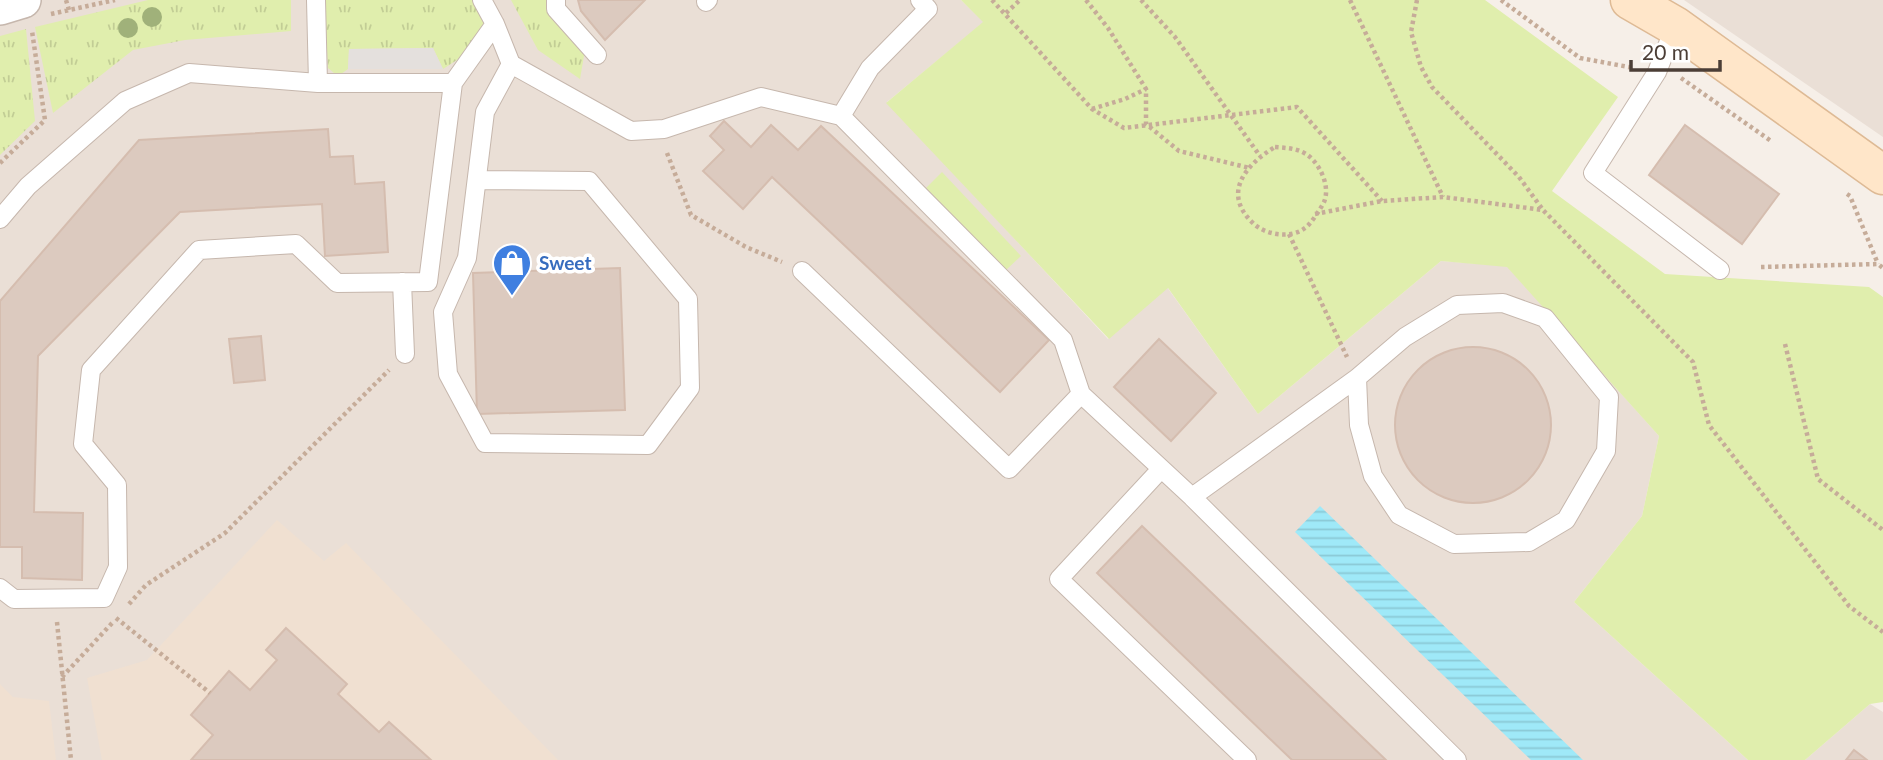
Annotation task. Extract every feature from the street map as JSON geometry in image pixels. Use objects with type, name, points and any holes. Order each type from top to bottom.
[{"type":"main road","points":[[1630,0],[1675,26],[1883,175]]},
{"type":"lane","points":[[316,0],[318,83]]},
{"type":"lane","points":[[482,0],[511,64],[631,131],[658,130],[761,97],[841,116],[1063,340],[1081,394],[1192,497],[1457,760]]},
{"type":"lane","points":[[556,0],[556,9],[597,55]]},
{"type":"lane","points":[[841,116],[870,68],[928,9],[920,0]]},
{"type":"lane","points":[[0,588],[14,599],[104,598],[118,567],[117,485],[83,444],[91,370],[199,250],[296,244],[337,283],[428,282],[453,83],[495,24]]},
{"type":"lane","points":[[1675,26],[1657,72],[1593,173],[1720,270]]},
{"type":"lane","points":[[477,180],[589,181],[688,299],[690,388],[648,445],[485,443],[448,374],[443,312],[467,258],[485,112],[511,64]]},
{"type":"lane","points":[[0,219],[28,186],[124,101],[189,73],[318,83],[453,83]]},
{"type":"lane","points":[[802,271],[1009,469],[1081,394]]},
{"type":"lane","points":[[402,282],[405,354]]},
{"type":"lane","points":[[1192,497],[1357,378],[1405,337],[1457,305],[1503,303],[1545,318],[1609,397],[1606,451],[1566,520],[1529,542],[1454,544],[1399,515],[1373,476],[1359,425],[1357,378]]},
{"type":"lane","points":[[1161,469],[1059,579],[1247,760]]},
{"type":"path","points":[[66,0],[69,10]]},
{"type":"path","points":[[0,163],[46,120],[24,10],[69,10],[115,0]]},
{"type":"path","points":[[992,0],[1091,109],[1124,128],[1297,107],[1382,201]]},
{"type":"path","points":[[1006,13],[1020,0]]},
{"type":"path","points":[[1086,0],[1108,28],[1146,89],[1146,124]]},
{"type":"path","points":[[1141,0],[1175,37],[1260,156]]},
{"type":"path","points":[[1350,0],[1443,197]]},
{"type":"path","points":[[1417,0],[1411,32],[1421,67],[1432,87],[1519,177],[1543,210],[1693,362],[1709,425],[1849,606],[1883,632]]},
{"type":"path","points":[[1501,0],[1580,58],[1684,79],[1772,142]]},
{"type":"path","points":[[1091,109],[1125,99],[1146,89]]},
{"type":"path","points":[[1146,124],[1179,151],[1250,168]]},
{"type":"path","points":[[658,130],[691,215],[746,247],[802,271]]},
{"type":"path","points":[[1275,147],[1292,148],[1308,155],[1319,167],[1325,184],[1325,201],[1305,228],[1289,234],[1272,233],[1256,226],[1244,214],[1238,198],[1239,180],[1260,156],[1275,147]]},
{"type":"path","points":[[1761,267],[1881,266],[1850,197],[1839,189]]},
{"type":"path","points":[[1315,214],[1382,201],[1443,197],[1543,210]]},
{"type":"path","points":[[1289,234],[1357,378]]},
{"type":"path","points":[[1785,344],[1818,479],[1883,530]]},
{"type":"path","points":[[62,677],[146,585],[225,533],[405,354]]},
{"type":"path","points":[[55,598],[71,760]]},
{"type":"path","points":[[116,618],[210,693]]},
{"type":"shaded area","points":[[0,0],[961,0],[984,22],[887,102],[1108,339],[1167,287],[1258,414],[1441,261],[1507,266],[1659,436],[1642,516],[1574,602],[1748,760],[0,760]]},
{"type":"shaded area","points":[[1684,0],[1883,0],[1883,137]]},
{"type":"shaded area","points":[[433,48],[443,69],[348,69],[349,49]]},
{"type":"shaded area","points":[[277,520],[324,561],[346,543],[558,760],[102,760],[87,678],[147,660]]},
{"type":"shaded area","points":[[0,684],[13,697],[49,701],[56,760],[0,760]]},
{"type":"shaded area","points":[[1870,704],[1883,712],[1883,760],[1805,760]]},
{"type":"green space","points":[[148,0],[291,0],[291,31],[185,40],[133,50],[53,113],[35,27]]},
{"type":"green space","points":[[324,0],[472,0],[483,19],[483,32],[457,60],[443,69],[433,48],[349,49],[348,69],[341,74],[334,73],[328,68]]},
{"type":"green space","points":[[511,0],[548,0],[585,50],[580,79],[538,50]]},
{"type":"green space","points":[[961,0],[1485,0],[1618,97],[1552,191],[1665,274],[1869,287],[1883,297],[1883,702],[1870,704],[1805,760],[1748,760],[1574,602],[1642,516],[1659,436],[1507,267],[1441,261],[1258,414],[1168,288],[1109,339],[886,103],[983,22]]},
{"type":"green space","points":[[26,29],[35,121],[0,155],[0,36]]},
{"type":"green space","points":[[942,172],[1021,256],[1005,271],[926,188]]},
{"type":"water","points":[[1320,506],[1583,760],[1531,760],[1295,532]]},
{"type":"building","points":[[578,0],[645,0],[605,40],[581,11]]},
{"type":"building","points":[[724,121],[751,147],[771,125],[798,150],[821,126],[1049,340],[1000,392],[772,177],[743,209],[703,171],[724,150],[710,136]]},
{"type":"building","points":[[1685,125],[1779,194],[1742,244],[1649,175]]},
{"type":"building","points":[[328,129],[330,157],[353,156],[355,184],[384,182],[388,252],[325,256],[322,204],[180,212],[38,356],[34,512],[83,513],[82,580],[22,578],[22,547],[0,547],[0,301],[139,140]]},
{"type":"building","points":[[620,268],[625,410],[477,414],[473,273]]},
{"type":"building","points":[[261,336],[265,380],[234,383],[229,339]]},
{"type":"building","points":[[1159,339],[1216,393],[1171,441],[1114,387]]},
{"type":"building","points":[[1473,347],[1503,353],[1528,370],[1545,395],[1551,425],[1545,455],[1528,480],[1503,497],[1473,503],[1443,497],[1418,480],[1401,455],[1395,425],[1401,395],[1418,370],[1443,353]]},
{"type":"building","points":[[1142,526],[1386,760],[1292,760],[1097,573]]},
{"type":"building","points":[[286,628],[347,684],[338,694],[379,732],[389,722],[431,760],[191,760],[213,735],[191,715],[229,671],[250,690],[277,660],[266,650]]},
{"type":"building","points":[[1854,750],[1867,760],[1846,760]]},
{"type":"place","name":"Sweet","points":[[512,297]]}]
